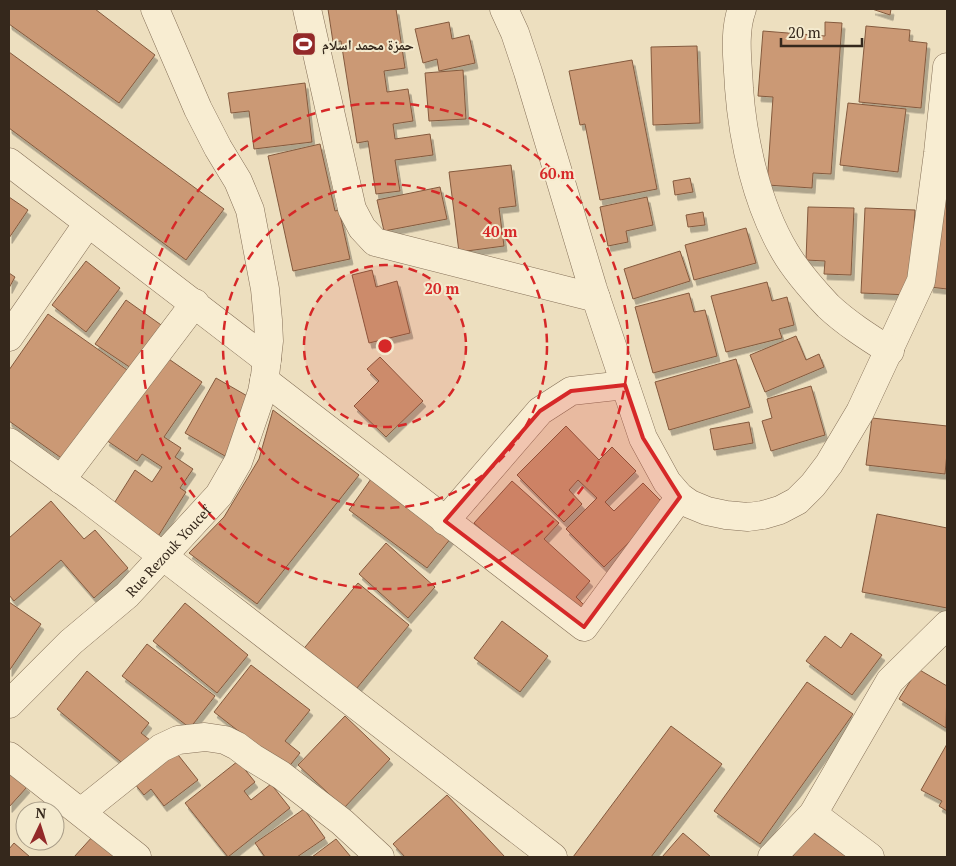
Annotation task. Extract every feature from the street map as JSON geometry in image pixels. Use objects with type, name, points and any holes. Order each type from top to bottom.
[{"type":"street","name":"Rue Rezouk Youcef","points":[[9,704],[71,642],[127,595],[219,495],[230,479],[238,462],[266,370],[269,334],[265,289],[250,210],[238,181],[198,109],[155,9]]},
{"type":"street","points":[[307,9],[352,209],[362,228],[375,242],[596,298]]},
{"type":"street","points":[[504,9],[515,32],[528,72],[596,298],[643,438],[667,482],[680,497],[690,504],[707,511],[726,515],[763,515],[780,510],[797,500],[813,485],[829,464],[860,412],[890,351],[920,281],[938,153],[947,67]]},
{"type":"street","points":[[742,9],[739,19],[738,73],[743,127],[752,173],[778,240],[796,269],[828,306],[854,327],[890,351]]},
{"type":"street","points":[[9,162],[195,303],[266,370],[445,521],[584,627],[680,497]]},
{"type":"street","points":[[9,337],[88,223]]},
{"type":"street","points":[[62,480],[195,303]]},
{"type":"street","points":[[445,521],[540,411],[571,391],[625,385]]},
{"type":"street","points":[[9,442],[162,556],[553,857]]},
{"type":"street","points":[[772,857],[813,814],[890,681],[947,625]]},
{"type":"street","points":[[81,812],[161,748],[178,740],[205,737],[225,740],[281,775],[342,822],[380,857]]},
{"type":"street","points":[[9,756],[136,857]]},
{"type":"street","points":[[813,814],[870,857]]},
{"type":"highlighted area","points":[[625,385],[643,438],[680,497],[584,627],[445,521],[540,411],[571,391]]},
{"type":"building","points":[[9,9],[95,9],[155,55],[119,103],[9,24]]},
{"type":"building","points":[[328,9],[396,9],[405,68],[384,71],[387,92],[408,89],[413,121],[393,124],[395,139],[430,134],[433,155],[395,160],[400,191],[376,194],[368,141],[357,143],[341,41],[333,42]]},
{"type":"building","points":[[872,9],[891,9],[890,15]]},
{"type":"building","points":[[449,22],[452,39],[469,35],[475,63],[439,71],[437,59],[423,63],[415,29]]},
{"type":"building","points":[[825,22],[842,23],[831,174],[813,173],[812,188],[767,185],[773,97],[758,96],[763,31],[825,36]]},
{"type":"building","points":[[866,26],[910,30],[909,41],[927,43],[921,108],[859,102]]},
{"type":"building","points":[[697,46],[700,123],[653,125],[651,47]]},
{"type":"building","points":[[9,52],[224,209],[186,260],[9,128]]},
{"type":"building","points":[[632,60],[657,189],[600,200],[585,124],[580,125],[569,71]]},
{"type":"building","points":[[463,70],[466,119],[429,121],[425,73]]},
{"type":"building","points":[[305,83],[312,142],[254,149],[249,111],[231,113],[228,93]]},
{"type":"building","points":[[848,103],[906,109],[898,172],[840,165]]},
{"type":"building","points":[[320,144],[335,211],[339,210],[350,259],[293,271],[268,156]]},
{"type":"building","points":[[511,165],[516,206],[499,208],[504,246],[459,252],[449,172]]},
{"type":"building","points":[[947,168],[947,289],[930,287]]},
{"type":"building","points":[[690,178],[693,192],[675,195],[673,181]]},
{"type":"building","points":[[440,187],[447,219],[384,231],[377,200]]},
{"type":"building","points":[[9,197],[28,210],[9,238]]},
{"type":"building","points":[[647,197],[653,225],[626,231],[628,242],[608,246],[600,207]]},
{"type":"building","points":[[808,207],[854,208],[851,275],[824,274],[825,261],[806,260]]},
{"type":"building","points":[[865,208],[915,210],[910,295],[861,293]]},
{"type":"building","points":[[703,212],[705,225],[688,227],[686,215]]},
{"type":"building","points":[[746,228],[756,263],[694,280],[685,245]]},
{"type":"building","points":[[680,251],[690,281],[633,299],[624,269]]},
{"type":"building","points":[[86,261],[120,288],[86,332],[52,305]]},
{"type":"building","points":[[372,270],[376,287],[397,281],[410,333],[369,343],[352,275]]},
{"type":"building","points":[[9,273],[15,277],[9,288]]},
{"type":"building","points":[[767,282],[772,301],[787,297],[794,325],[779,329],[782,338],[726,352],[711,296]]},
{"type":"building","points":[[689,293],[694,312],[705,310],[717,356],[653,373],[635,307]]},
{"type":"building","points":[[126,300],[164,327],[134,370],[95,344]]},
{"type":"building","points":[[48,314],[130,372],[67,462],[9,421],[9,370]]},
{"type":"building","points":[[796,336],[806,360],[819,354],[824,367],[765,392],[750,355]]},
{"type":"building","points":[[163,355],[202,382],[164,437],[181,448],[175,457],[193,469],[180,488],[186,492],[157,538],[113,505],[135,470],[152,482],[162,467],[142,454],[137,461],[106,440]]},
{"type":"building","points":[[380,357],[423,401],[386,437],[354,406],[379,381],[367,369]]},
{"type":"building","points":[[736,359],[750,407],[669,430],[655,382]]},
{"type":"building","points":[[216,378],[256,401],[225,456],[185,433]]},
{"type":"building","points":[[811,386],[825,435],[771,451],[762,421],[772,418],[767,399]]},
{"type":"building","points":[[273,410],[359,475],[257,604],[189,553],[224,517],[259,459]]},
{"type":"building","points":[[872,418],[947,426],[945,474],[866,465]]},
{"type":"building","points":[[749,422],[753,443],[714,450],[710,429]]},
{"type":"building","points":[[566,426],[599,460],[612,447],[636,471],[605,502],[614,511],[643,483],[666,506],[604,567],[566,529],[597,498],[578,480],[569,490],[582,504],[564,522],[517,475]]},
{"type":"building","points":[[371,479],[451,538],[427,568],[349,510]]},
{"type":"building","points":[[512,481],[559,523],[544,539],[590,581],[576,597],[584,605],[576,614],[474,523]]},
{"type":"building","points":[[51,501],[84,539],[95,530],[128,568],[94,598],[61,560],[14,601],[9,595],[9,538]]},
{"type":"building","points":[[877,514],[947,528],[947,608],[862,592]]},
{"type":"building","points":[[386,543],[435,587],[408,618],[359,574]]},
{"type":"building","points":[[358,583],[409,625],[352,694],[301,652]]},
{"type":"building","points":[[9,602],[41,624],[9,671]]},
{"type":"building","points":[[185,603],[248,655],[217,693],[153,641]]},
{"type":"building","points":[[502,621],[548,656],[520,692],[474,658]]},
{"type":"building","points":[[851,633],[882,655],[852,695],[806,661],[825,636],[841,648]]},
{"type":"building","points":[[147,644],[215,696],[190,728],[122,676]]},
{"type":"building","points":[[251,665],[310,710],[285,741],[300,753],[287,769],[214,712]]},
{"type":"building","points":[[918,669],[947,686],[946,728],[899,699]]},
{"type":"building","points":[[87,671],[149,723],[141,733],[155,744],[132,771],[57,709]]},
{"type":"building","points":[[807,682],[853,714],[760,844],[714,811]]},
{"type":"building","points":[[345,716],[390,759],[344,808],[298,765]]},
{"type":"building","points":[[671,726],[722,764],[651,857],[573,857]]},
{"type":"building","points":[[947,744],[947,811],[939,806],[942,801],[921,790]]},
{"type":"building","points":[[175,751],[198,780],[164,806],[151,789],[144,795],[134,783]]},
{"type":"building","points":[[238,761],[255,782],[244,791],[251,800],[271,784],[290,808],[228,857],[185,803]]},
{"type":"building","points":[[9,771],[27,787],[9,807]]},
{"type":"building","points":[[447,795],[505,857],[405,857],[393,844]]},
{"type":"building","points":[[304,809],[325,838],[297,857],[265,857],[255,843]]},
{"type":"building","points":[[811,831],[847,857],[792,857]]},
{"type":"building","points":[[683,833],[711,857],[662,857]]},
{"type":"building","points":[[93,836],[116,857],[74,857]]},
{"type":"building","points":[[336,839],[351,857],[312,857]]},
{"type":"building","points":[[14,843],[15,851],[23,851],[30,857],[9,857],[9,849]]},
{"type":"place","name":"حمزة محمد اسلام","points":[[304,44]]}]
